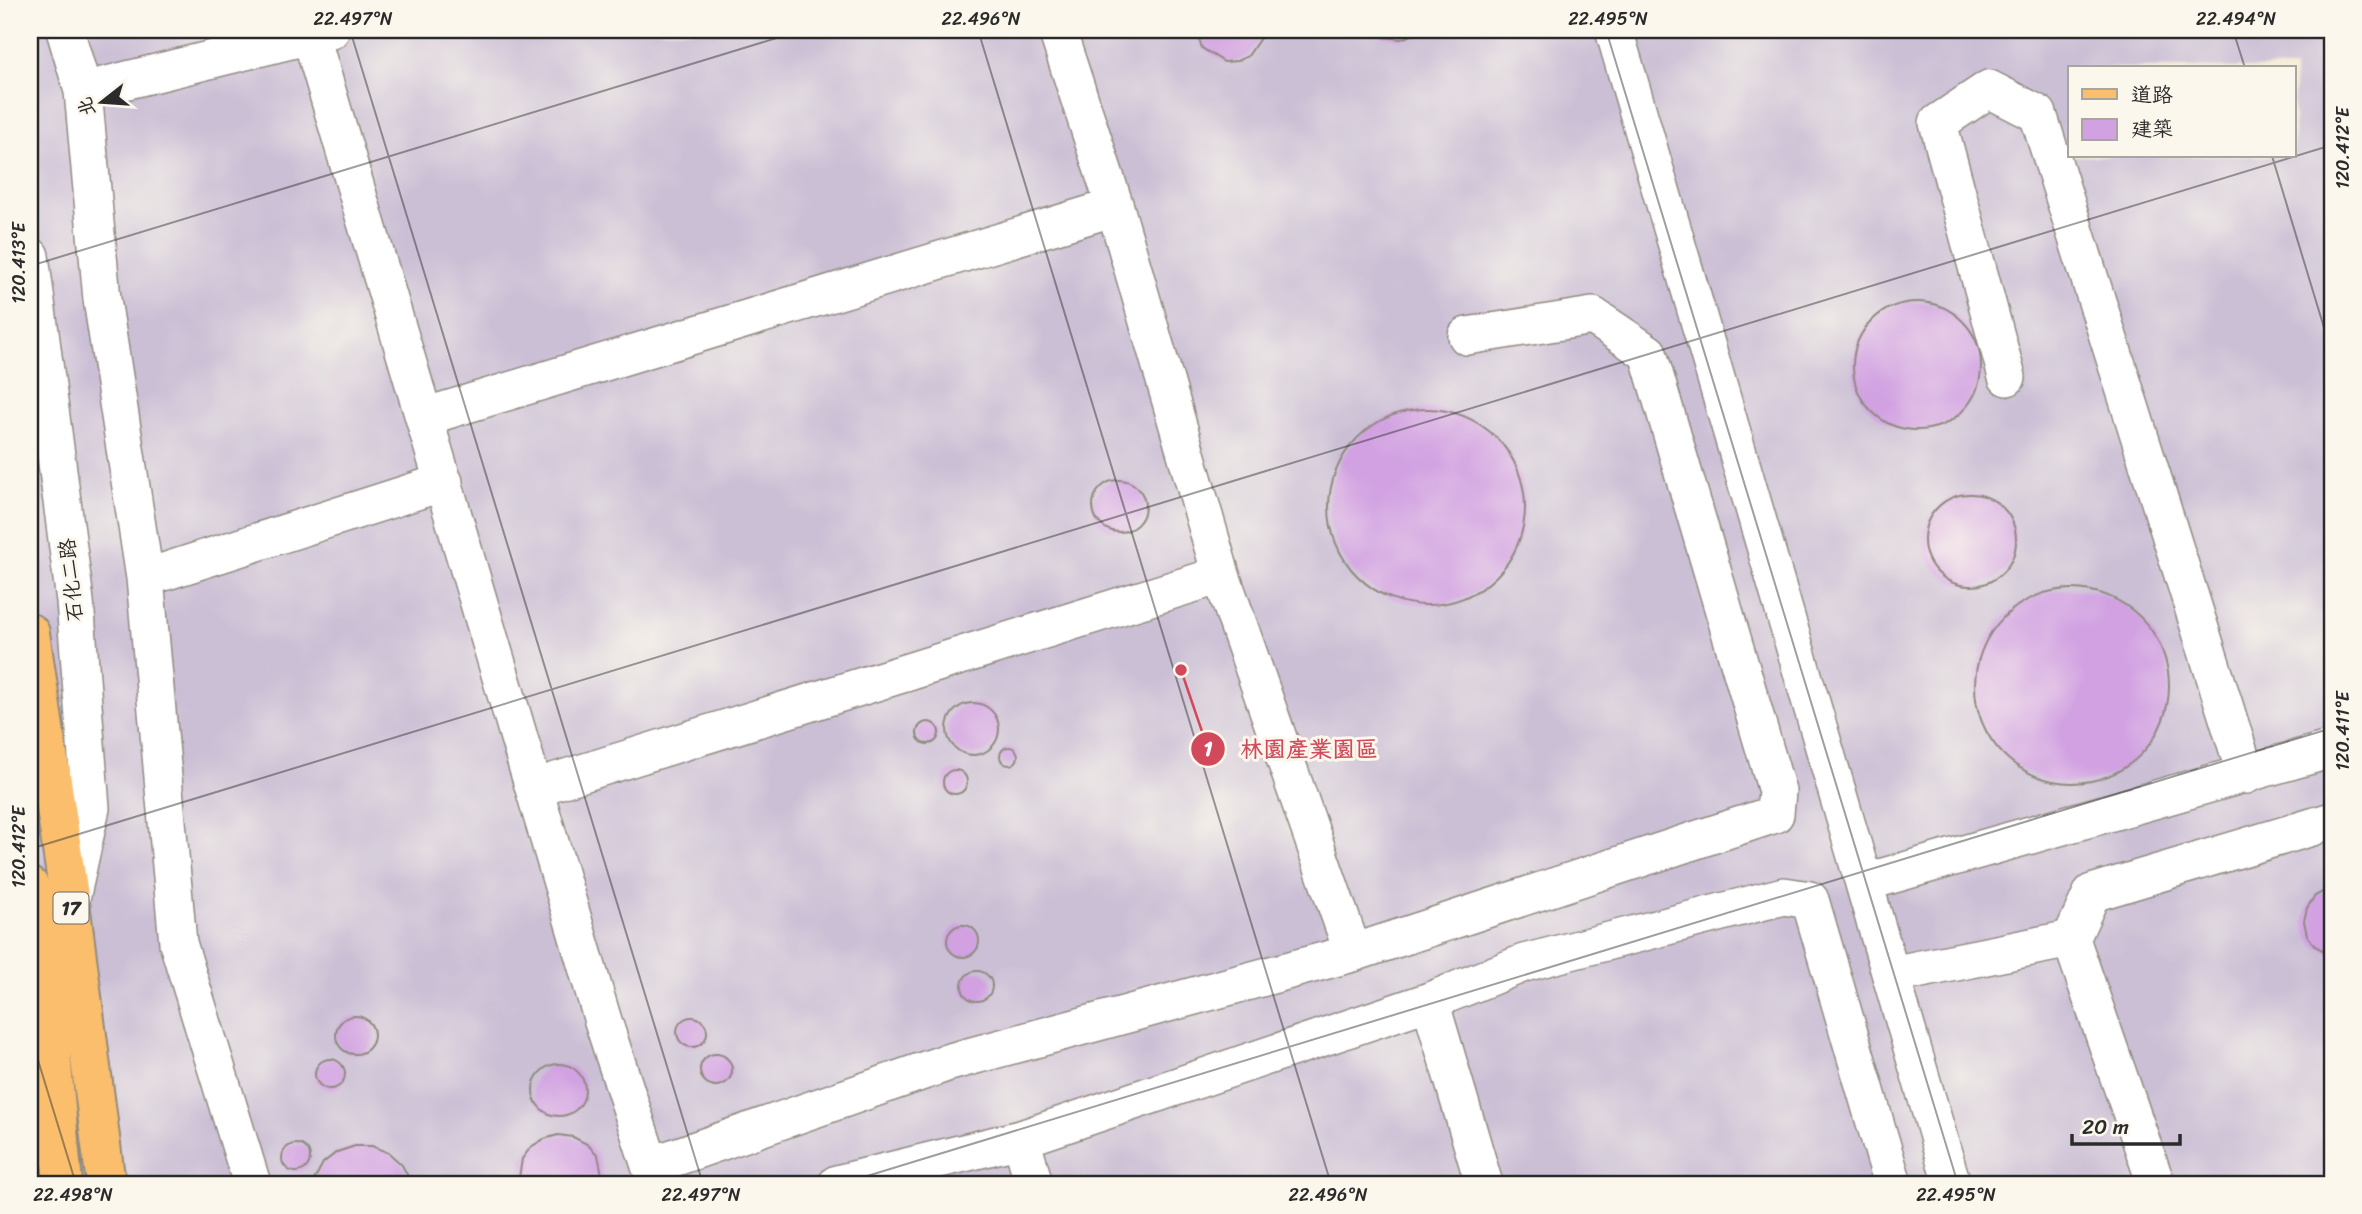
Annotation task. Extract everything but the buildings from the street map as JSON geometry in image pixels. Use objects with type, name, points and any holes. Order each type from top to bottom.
[{"type":"main road","name":"石化二路","points":[[30,633],[70,903],[106,1184]]},
{"type":"main road","name":"17","points":[[30,887],[63,1184]]},
{"type":"street","points":[[65,30],[83,91],[102,299],[145,578],[178,943],[252,1184]]},
{"type":"street","points":[[1057,30],[1115,207],[1221,575],[1353,953]]},
{"type":"street","points":[[1614,30],[1866,882],[1952,1184]]},
{"type":"street","points":[[83,91],[317,32],[443,482],[603,1021],[653,1175],[946,1063],[1353,953],[1775,814],[1777,791],[1648,353],[1593,316],[1467,336]]},
{"type":"street","points":[[2007,377],[1938,123],[1989,89],[2038,114],[2246,775]]},
{"type":"street","points":[[424,417],[1115,207]]},
{"type":"street","name":"石化二路","points":[[30,256],[75,601],[91,808],[70,903]]},
{"type":"street","points":[[145,578],[443,482]]},
{"type":"street","points":[[534,788],[1221,575]]},
{"type":"street","points":[[1866,882],[2332,749]]},
{"type":"street","points":[[2155,1184],[2071,939],[2092,893],[2332,821]]},
{"type":"street","points":[[837,1184],[1021,1139],[1430,1001],[1524,963],[1784,896],[1810,900],[1893,1184]]},
{"type":"street","points":[[1891,975],[2071,939]]},
{"type":"street","points":[[1430,1001],[1485,1184]]},
{"type":"street","points":[[1021,1139],[1034,1184]]},
{"type":"shaded area","points":[[30,30],[2332,30],[2332,1184],[30,1184]]},
{"type":"place","name":"林園產業園區","points":[[1181,670]]}]
